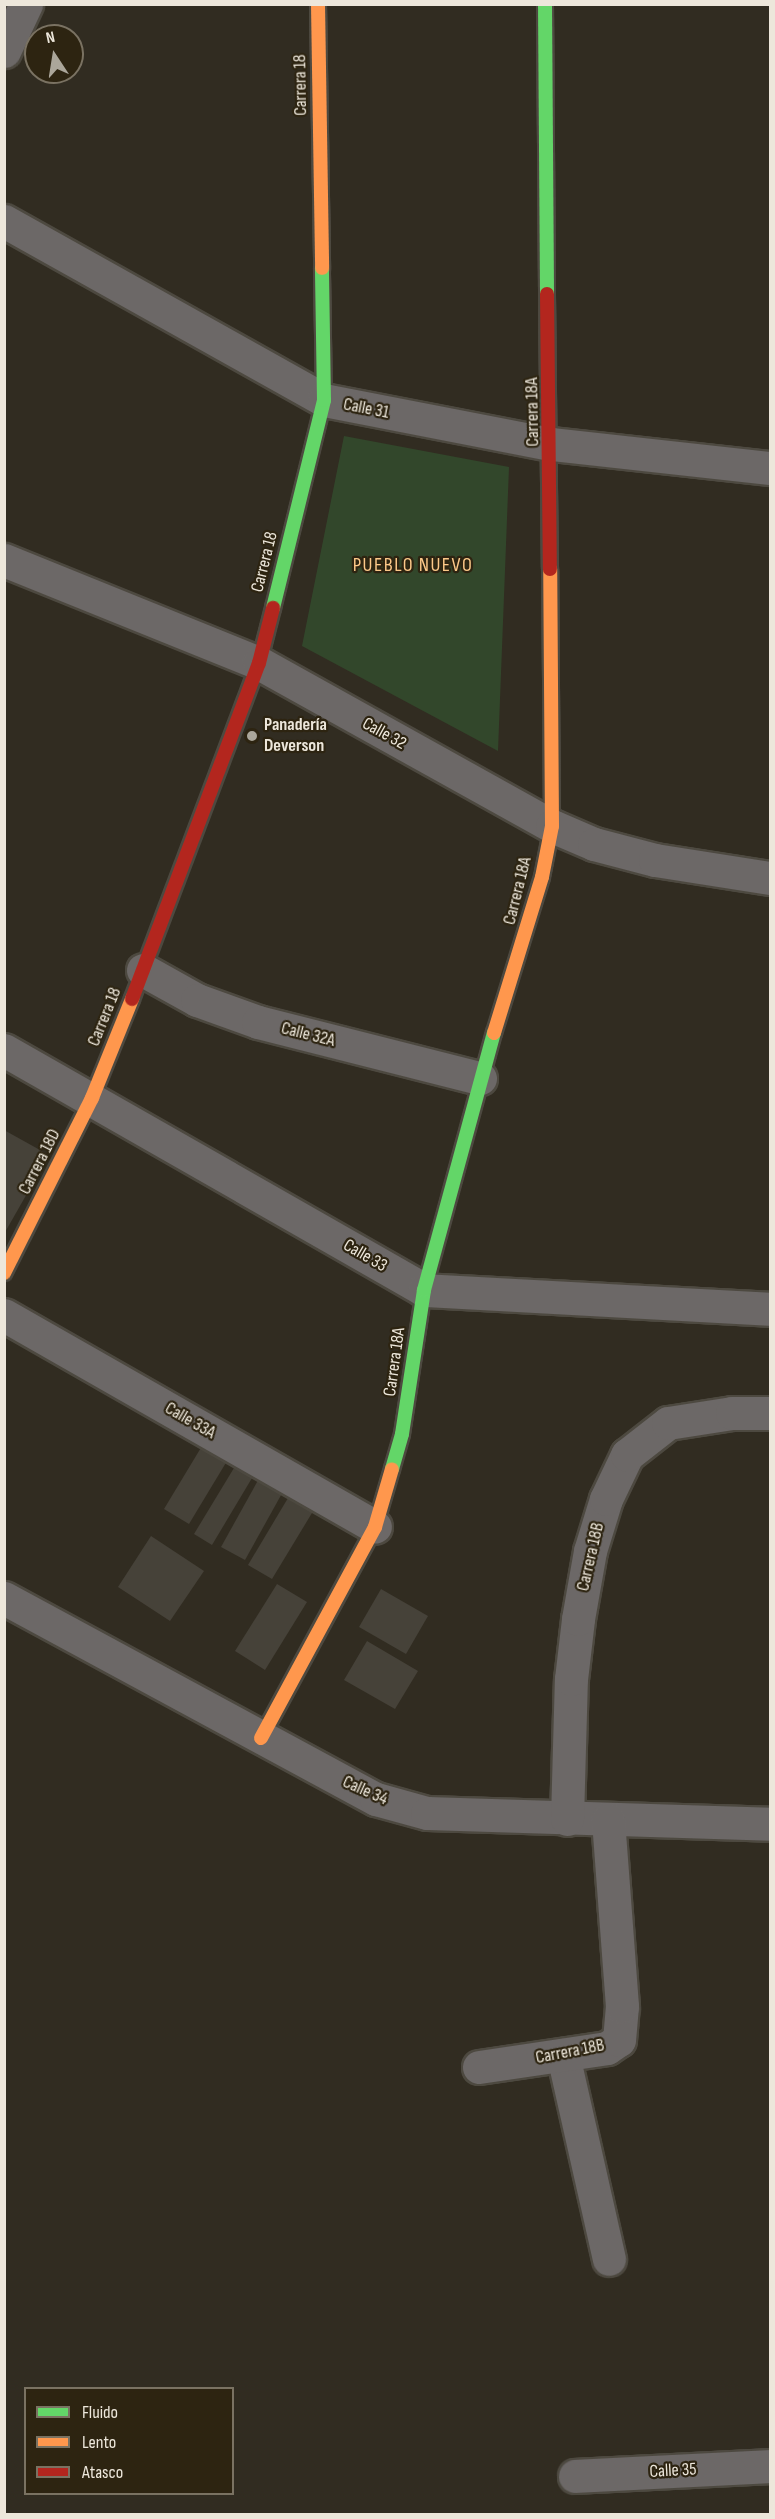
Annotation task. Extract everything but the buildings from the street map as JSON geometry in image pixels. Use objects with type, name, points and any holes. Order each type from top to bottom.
[{"type":"street","points":[[4,51],[26,4]]},
{"type":"street","name":"Carrera 18","points":[[92,1098],[259,663],[324,400],[318,4]]},
{"type":"street","name":"Carrera 18A","points":[[261,1738],[375,1527],[402,1434],[424,1290],[480,1078],[516,970],[552,826],[551,444],[545,4]]},
{"type":"street","name":"Calle 31","points":[[4,221],[324,400],[551,444],[771,468]]},
{"type":"street","name":"Calle 32","points":[[4,560],[259,663],[552,826],[594,844],[654,860],[771,878]]},
{"type":"street","name":"Calle 32A","points":[[143,970],[197,1000],[258,1022],[480,1078]]},
{"type":"street","name":"Calle 33","points":[[4,1050],[92,1098],[424,1290],[771,1309]]},
{"type":"street","name":"Carrera 18D","points":[[4,1273],[92,1098]]},
{"type":"street","name":"Calle 33A","points":[[4,1315],[375,1527]]},
{"type":"street","name":"Carrera 18B","points":[[567,1819],[571,1679],[578,1619],[590,1551],[606,1499],[627,1455],[668,1423],[732,1413],[771,1413]]},
{"type":"street","name":"Calle 34","points":[[4,1598],[376,1799],[427,1813],[771,1824]]},
{"type":"street","name":"Carrera 18B","points":[[479,2067],[607,2048],[619,2040],[622,2006],[609,1820]]},
{"type":"street","points":[[563,2055],[609,2259]]},
{"type":"street","name":"Calle 35","points":[[575,2476],[771,2466]]},
{"type":"green space","points":[[344,436],[509,467],[498,751],[302,646]]},
{"type":"traffic: fast","points":[[545,4],[547,294]]},
{"type":"traffic: fast","points":[[273,608],[324,400],[322,268]]},
{"type":"traffic: fast","points":[[392,1469],[402,1434],[424,1290],[494,1033]]},
{"type":"traffic: slow","points":[[318,4],[322,268]]},
{"type":"traffic: slow","points":[[494,1033],[542,877],[552,826],[550,569]]},
{"type":"traffic: slow","points":[[4,1273],[92,1098],[132,999]]},
{"type":"traffic: slow","points":[[261,1738],[375,1527],[392,1469]]},
{"type":"traffic: jam","points":[[547,294],[550,569]]},
{"type":"traffic: jam","points":[[132,999],[259,663],[273,608]]},
{"type":"place","name":"Panadería Deverson","points":[[252,736]]},
{"type":"district","name":"PUEBLO NUEVO","points":[[413,565]]}]
